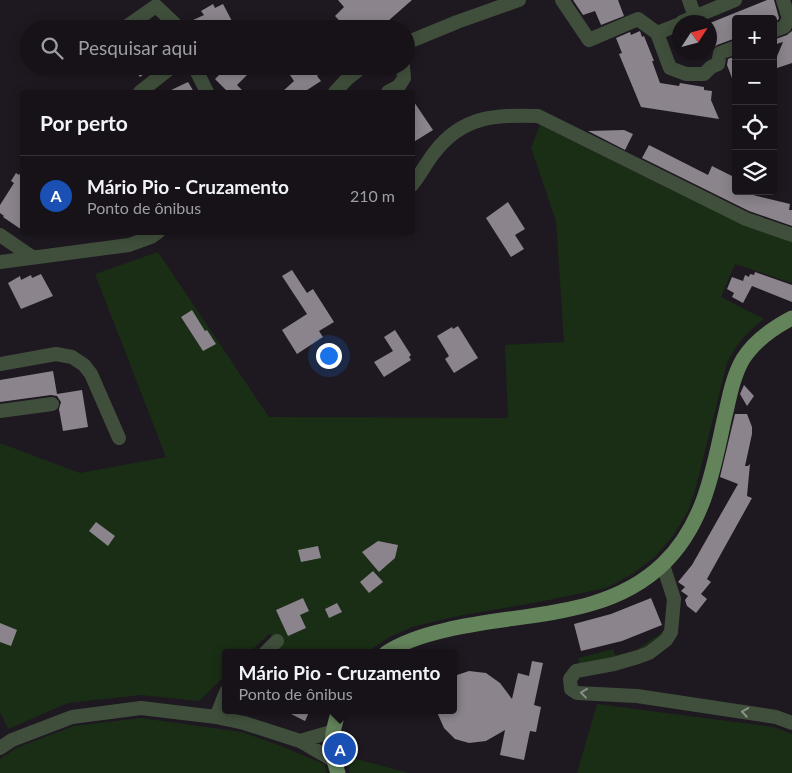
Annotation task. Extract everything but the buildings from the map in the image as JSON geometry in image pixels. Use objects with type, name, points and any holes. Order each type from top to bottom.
[{"type":"main road","points":[[394,649],[417,637],[466,625],[583,607],[611,598],[638,584],[663,565],[683,543],[697,518],[711,482],[732,386],[743,359],[756,342],[792,318]]},
{"type":"main road","points":[[336,766],[332,732],[338,714]]},
{"type":"street","points":[[415,39],[519,0]]},
{"type":"street","points":[[562,0],[589,40],[638,19],[657,33],[670,68],[686,74],[704,74],[711,67],[718,64],[720,53],[732,48]]},
{"type":"street","points":[[687,15],[689,0]]},
{"type":"street","points":[[700,15],[735,0]]},
{"type":"street","points":[[777,30],[784,27],[789,20],[783,0]]},
{"type":"street","points":[[136,20],[156,6],[171,20]]},
{"type":"street","points":[[657,33],[672,27]]},
{"type":"street","points":[[143,90],[162,75]]},
{"type":"street","points":[[198,75],[206,90]]},
{"type":"street","points":[[337,90],[352,75]]},
{"type":"street","points":[[392,90],[399,86],[404,75]]},
{"type":"street","points":[[415,180],[434,152],[454,132],[479,120],[506,116],[538,116],[746,219],[792,235]]},
{"type":"street","points":[[0,235],[32,257]]},
{"type":"street","points":[[0,262],[129,245],[154,235]]},
{"type":"street","points":[[0,364],[56,354],[72,357],[84,365],[92,374],[119,438]]},
{"type":"street","points":[[0,411],[52,404]]},
{"type":"street","points":[[663,565],[674,599],[671,632],[660,646],[650,652],[614,664],[576,671],[570,679],[571,689],[577,693],[637,696],[758,714],[776,717],[792,723]]},
{"type":"street","points":[[269,649],[277,641]]},
{"type":"street","points":[[216,717],[222,702]]},
{"type":"street","points":[[0,748],[12,740],[72,717],[141,708],[216,717],[244,723],[300,741],[336,766]]},
{"type":"street","points":[[300,741],[332,732]]},
{"type":"green space","points":[[540,125],[743,225],[792,241],[792,283],[735,264],[721,297],[764,319],[742,339],[727,363],[695,491],[688,511],[673,536],[655,557],[631,575],[606,588],[462,615],[412,627],[388,638],[372,649],[277,649],[270,633],[253,649],[222,649],[222,679],[199,701],[141,695],[68,703],[8,729],[0,712],[0,443],[80,473],[166,457],[95,274],[158,252],[269,417],[508,418],[505,345],[564,342],[556,221],[531,148]]},
{"type":"green space","points":[[666,632],[637,653],[579,664],[578,658],[613,649],[615,655],[635,651],[661,633]]},
{"type":"green space","points":[[597,704],[774,727],[792,734],[792,773],[577,773]]},
{"type":"green space","points":[[141,718],[242,732],[324,764],[327,773],[0,773],[0,759],[16,748],[74,726]]},
{"type":"green space","points":[[345,756],[409,773],[350,773]]},
{"type":"place","name":"Mário Pio - Cruzamento","points":[[340,749]]}]
